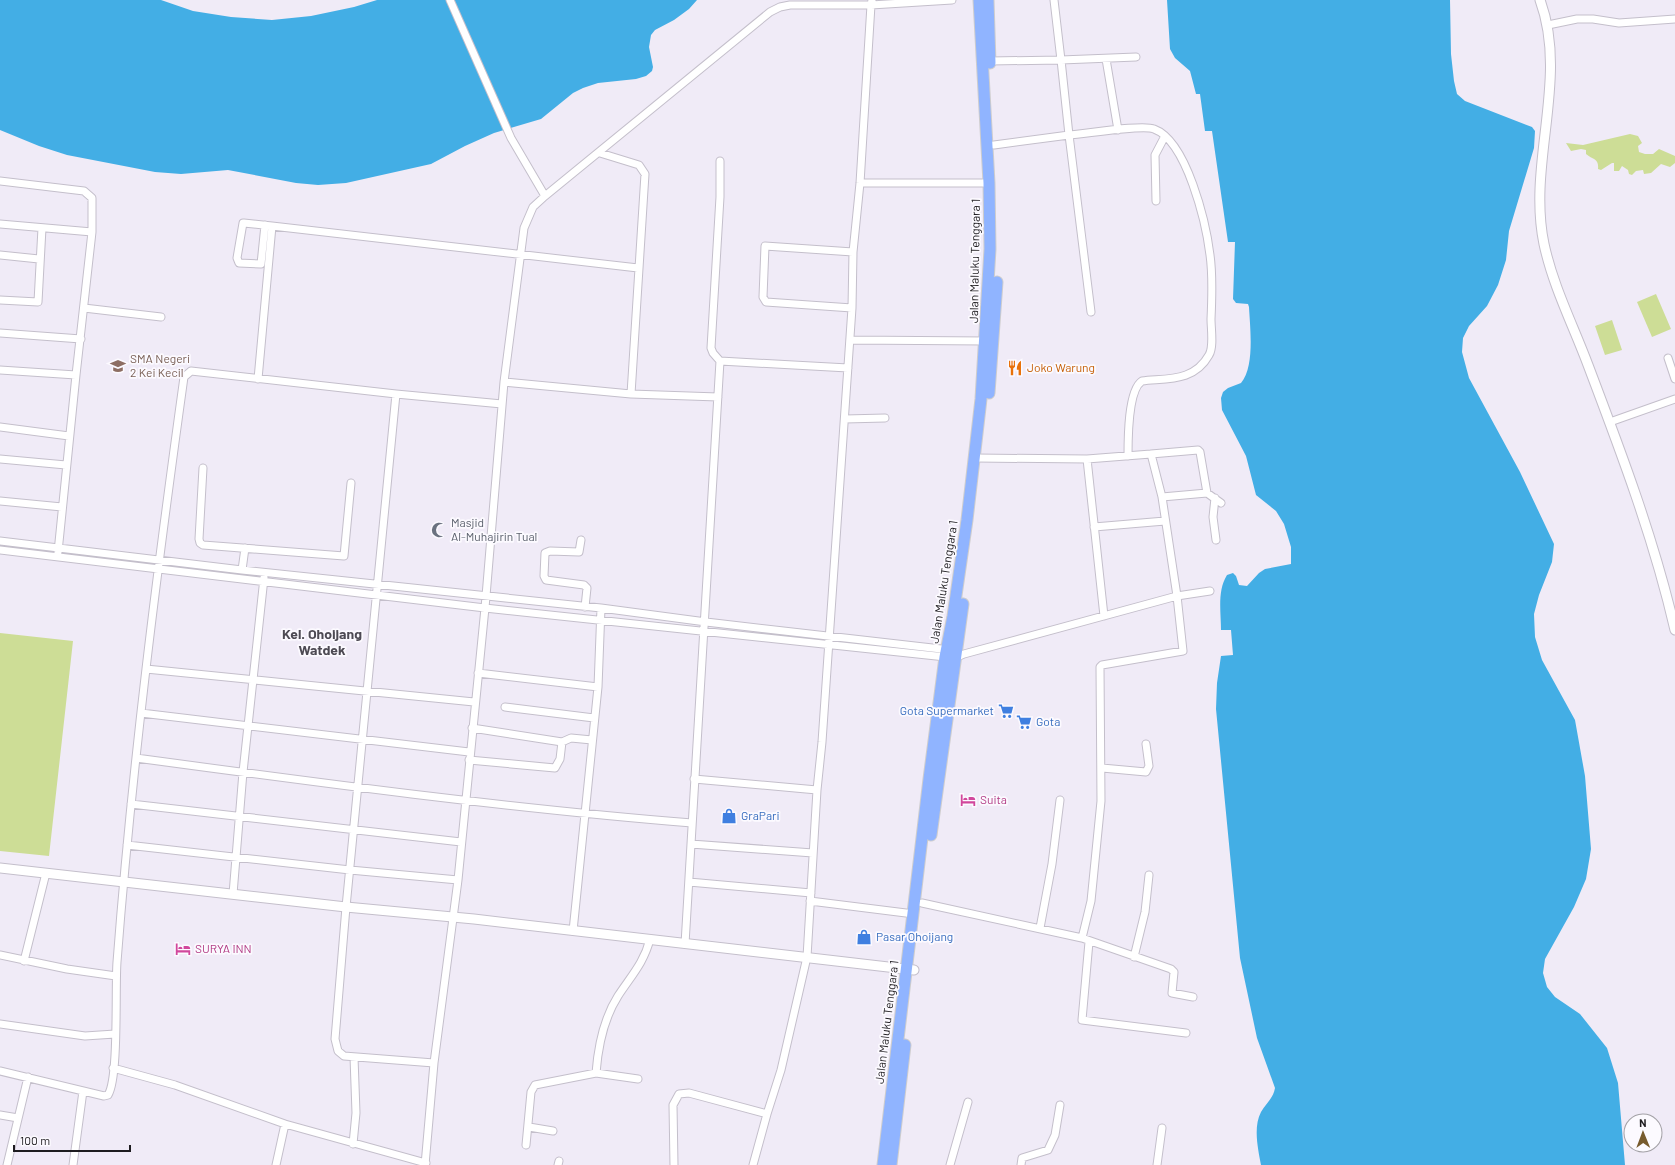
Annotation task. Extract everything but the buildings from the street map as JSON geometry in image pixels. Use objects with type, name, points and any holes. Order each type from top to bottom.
[{"type":"highway","name":"Jalan Maluku Tenggara 1","points":[[979,0],[989,183],[990,250],[979,458]]},
{"type":"highway","name":"Jalan Maluku Tenggara 1","points":[[883,1165],[922,903],[953,654],[954,609],[979,458],[996,306],[997,216],[988,0]]},
{"type":"highway","name":"Jalan Maluku Tenggara 1","points":[[891,1165],[911,969],[914,914],[953,654]]},
{"type":"street","points":[[450,0],[511,138],[545,196]]},
{"type":"street","points":[[113,1068],[175,1085],[285,1124],[426,1164],[434,1063],[458,880],[464,801],[478,673],[504,382],[520,253],[524,228],[529,214],[533,207],[545,196],[600,153],[775,9],[790,6],[952,0]]},
{"type":"street","points":[[1054,0],[1091,312]]},
{"type":"street","points":[[1540,0],[1548,25],[1551,65],[1542,156],[1540,209],[1544,244],[1555,282],[1610,422],[1659,564],[1675,630]]},
{"type":"street","points":[[753,1165],[781,1070],[807,957],[817,790],[830,636],[850,340],[853,252],[860,183],[872,3]]},
{"type":"street","points":[[1548,25],[1585,19],[1619,23],[1675,19]]},
{"type":"street","points":[[990,61],[1136,57]]},
{"type":"street","points":[[1106,59],[1118,130]]},
{"type":"street","points":[[994,145],[1148,127],[1155,129],[1165,136],[1178,151],[1188,172],[1210,254],[1210,352],[1195,371],[1185,377],[1142,381],[1138,383],[1133,395],[1128,456]]},
{"type":"street","points":[[1156,201],[1156,155],[1165,136]]},
{"type":"street","points":[[600,153],[639,165],[645,174],[631,394]]},
{"type":"street","points":[[720,161],[720,197],[711,348],[712,353],[720,361],[848,368]]},
{"type":"street","points":[[0,181],[84,191],[92,198],[92,232],[57,557]]},
{"type":"street","points":[[860,183],[989,183]]},
{"type":"street","points":[[0,224],[92,232]]},
{"type":"street","points":[[269,225],[261,264],[239,263],[237,258],[242,224],[269,225],[520,253],[638,268]]},
{"type":"street","points":[[258,379],[269,225]]},
{"type":"street","points":[[0,300],[38,302],[39,259],[42,228]]},
{"type":"street","points":[[852,308],[766,302],[763,298],[765,246],[853,252]]},
{"type":"street","points":[[0,255],[39,259]]},
{"type":"street","points":[[84,308],[161,317]]},
{"type":"street","points":[[0,333],[81,339]]},
{"type":"street","points":[[850,340],[986,341]]},
{"type":"street","points":[[1668,358],[1675,379]]},
{"type":"street","points":[[685,944],[694,779],[706,622],[720,361]]},
{"type":"street","points":[[0,370],[76,375]]},
{"type":"street","points":[[0,1071],[104,1096],[108,1095],[113,1068],[116,976],[136,758],[159,560],[184,377],[191,371],[396,394],[502,404]]},
{"type":"street","points":[[504,382],[631,394],[718,397]]},
{"type":"street","points":[[396,394],[379,584],[346,907],[335,1040],[341,1055],[434,1063]]},
{"type":"street","points":[[1610,422],[1675,399]]},
{"type":"street","points":[[844,419],[885,418]]},
{"type":"street","points":[[0,427],[69,436]]},
{"type":"street","points":[[979,458],[1087,459],[1196,449],[1199,451],[1207,493]]},
{"type":"street","points":[[1082,938],[1093,886],[1101,795],[1102,768],[1100,667],[1102,665],[1183,651],[1162,497],[1151,454]]},
{"type":"street","points":[[0,459],[66,465]]},
{"type":"street","points":[[1087,459],[1104,616]]},
{"type":"street","points":[[203,468],[200,543],[203,545],[344,556],[351,483]]},
{"type":"street","points":[[1162,497],[1207,493],[1221,503]]},
{"type":"street","points":[[1215,498],[1213,517],[1216,540]]},
{"type":"street","points":[[0,501],[62,507]]},
{"type":"street","points":[[1094,527],[1165,521]]},
{"type":"street","points":[[581,540],[579,552],[550,551],[545,553],[544,576],[546,580],[584,584],[587,588],[585,607]]},
{"type":"street","points":[[0,541],[242,570],[601,608],[830,636],[953,654]]},
{"type":"street","points":[[242,570],[245,548]]},
{"type":"street","points":[[0,550],[484,608],[601,619],[705,632],[953,654],[1104,616],[1176,596],[1210,591]]},
{"type":"street","points":[[233,894],[234,858],[240,817],[243,772],[265,572]]},
{"type":"street","points":[[573,931],[598,687],[601,608]]},
{"type":"street","points":[[146,670],[253,682],[474,702]]},
{"type":"street","points":[[478,673],[598,687]]},
{"type":"street","points":[[505,707],[594,718]]},
{"type":"street","points":[[141,713],[363,741],[555,768],[560,759],[562,742]]},
{"type":"street","points":[[472,728],[562,742],[571,738],[592,740]]},
{"type":"street","points":[[1102,768],[1146,772],[1149,766],[1146,744]]},
{"type":"street","points":[[136,758],[464,801],[586,814],[692,823]]},
{"type":"street","points":[[694,779],[817,790]]},
{"type":"street","points":[[1040,928],[1052,864],[1060,800]]},
{"type":"street","points":[[132,804],[461,842]]},
{"type":"street","points":[[691,844],[813,853]]},
{"type":"street","points":[[127,845],[234,858],[458,880]]},
{"type":"street","points":[[0,868],[346,907],[453,917],[911,969]]},
{"type":"street","points":[[24,961],[46,873]]},
{"type":"street","points":[[1134,957],[1144,912],[1149,875]]},
{"type":"street","points":[[689,882],[811,893]]},
{"type":"street","points":[[810,902],[914,914]]},
{"type":"street","points":[[922,903],[1082,938],[1089,942],[1173,970],[1172,993],[1193,997]]},
{"type":"street","points":[[596,1073],[599,1048],[613,1006],[644,959],[650,939]]},
{"type":"street","points":[[1089,942],[1082,1020],[1186,1033]]},
{"type":"street","points":[[0,955],[24,961],[116,976]]},
{"type":"street","points":[[0,1024],[85,1036],[115,1034]]},
{"type":"street","points":[[353,1144],[356,1113],[354,1057]]},
{"type":"street","points":[[526,1145],[529,1127],[531,1092],[534,1086],[596,1073],[638,1079]]},
{"type":"street","points":[[7,1165],[28,1077]]},
{"type":"street","points":[[73,1165],[83,1091]]},
{"type":"street","points":[[674,1165],[673,1105],[679,1094],[689,1093],[767,1114]]},
{"type":"street","points":[[950,1165],[968,1102]]},
{"type":"street","points":[[1021,1165],[1022,1158],[1048,1150],[1055,1135],[1060,1105]]},
{"type":"street","points":[[0,1115],[18,1118]]},
{"type":"street","points":[[276,1165],[285,1124]]},
{"type":"street","points":[[529,1127],[554,1131]]},
{"type":"street","points":[[1157,1165],[1162,1128]]},
{"type":"green space","points":[[1630,134],[1638,136],[1642,143],[1638,146],[1639,152],[1653,154],[1659,149],[1675,156],[1675,163],[1670,167],[1661,164],[1651,173],[1644,174],[1643,170],[1636,171],[1632,175],[1629,174],[1628,170],[1622,166],[1619,171],[1614,171],[1614,163],[1601,170],[1598,169],[1598,163],[1586,154],[1586,150],[1581,149],[1571,151],[1566,143],[1583,145]]},
{"type":"green space","points":[[1656,294],[1671,329],[1652,337],[1637,302]]},
{"type":"green space","points":[[1612,320],[1622,350],[1605,355],[1595,326]]},
{"type":"green space","points":[[0,633],[73,641],[49,856],[0,851]]},
{"type":"water","points":[[0,0],[161,0],[193,11],[231,17],[272,20],[311,16],[354,7],[377,0],[697,0],[689,9],[674,20],[655,30],[651,35],[649,47],[653,67],[652,71],[646,76],[636,79],[598,83],[583,88],[573,93],[541,119],[494,133],[431,164],[346,183],[318,185],[296,183],[228,170],[181,174],[155,172],[67,155],[39,146],[0,130]]},
{"type":"water","points":[[1167,0],[1450,0],[1451,54],[1457,94],[1465,101],[1532,127],[1535,131],[1534,148],[1509,231],[1506,260],[1498,285],[1487,306],[1469,326],[1463,338],[1462,352],[1469,378],[1520,472],[1554,544],[1552,562],[1539,595],[1534,614],[1535,637],[1542,660],[1575,720],[1585,776],[1591,849],[1586,879],[1574,907],[1545,959],[1543,973],[1547,987],[1555,997],[1580,1014],[1607,1048],[1618,1083],[1625,1165],[1261,1165],[1257,1138],[1257,1124],[1261,1112],[1271,1098],[1275,1088],[1257,1038],[1240,958],[1216,709],[1217,683],[1221,656],[1233,655],[1231,630],[1221,630],[1220,602],[1222,588],[1227,575],[1233,573],[1236,576],[1239,585],[1247,586],[1259,573],[1265,569],[1291,564],[1291,547],[1284,524],[1276,511],[1256,495],[1246,456],[1222,410],[1221,398],[1223,392],[1228,388],[1241,383],[1248,367],[1251,346],[1249,307],[1248,304],[1236,303],[1233,299],[1235,242],[1228,242],[1212,131],[1205,131],[1200,94],[1196,94],[1190,71],[1175,58],[1170,49]]},
{"type":"place","name":"SMA Negeri 2 Kei Kecil","points":[[118,366]]},
{"type":"place","name":"Joko Warung","points":[[1015,368]]},
{"type":"place","name":"Masjid Al-Muhajirin Tual","points":[[439,530]]},
{"type":"place","name":"Gota Supermarket","points":[[1006,711]]},
{"type":"place","name":"Gota","points":[[1024,722]]},
{"type":"place","name":"Suita","points":[[968,800]]},
{"type":"place","name":"GraPari","points":[[729,816]]},
{"type":"place","name":"Pasar Ohoijang","points":[[864,937]]},
{"type":"place","name":"SURYA INN","points":[[183,949]]},
{"type":"district","name":"Kel. Ohoijang Watdek","points":[[322,642]]}]
